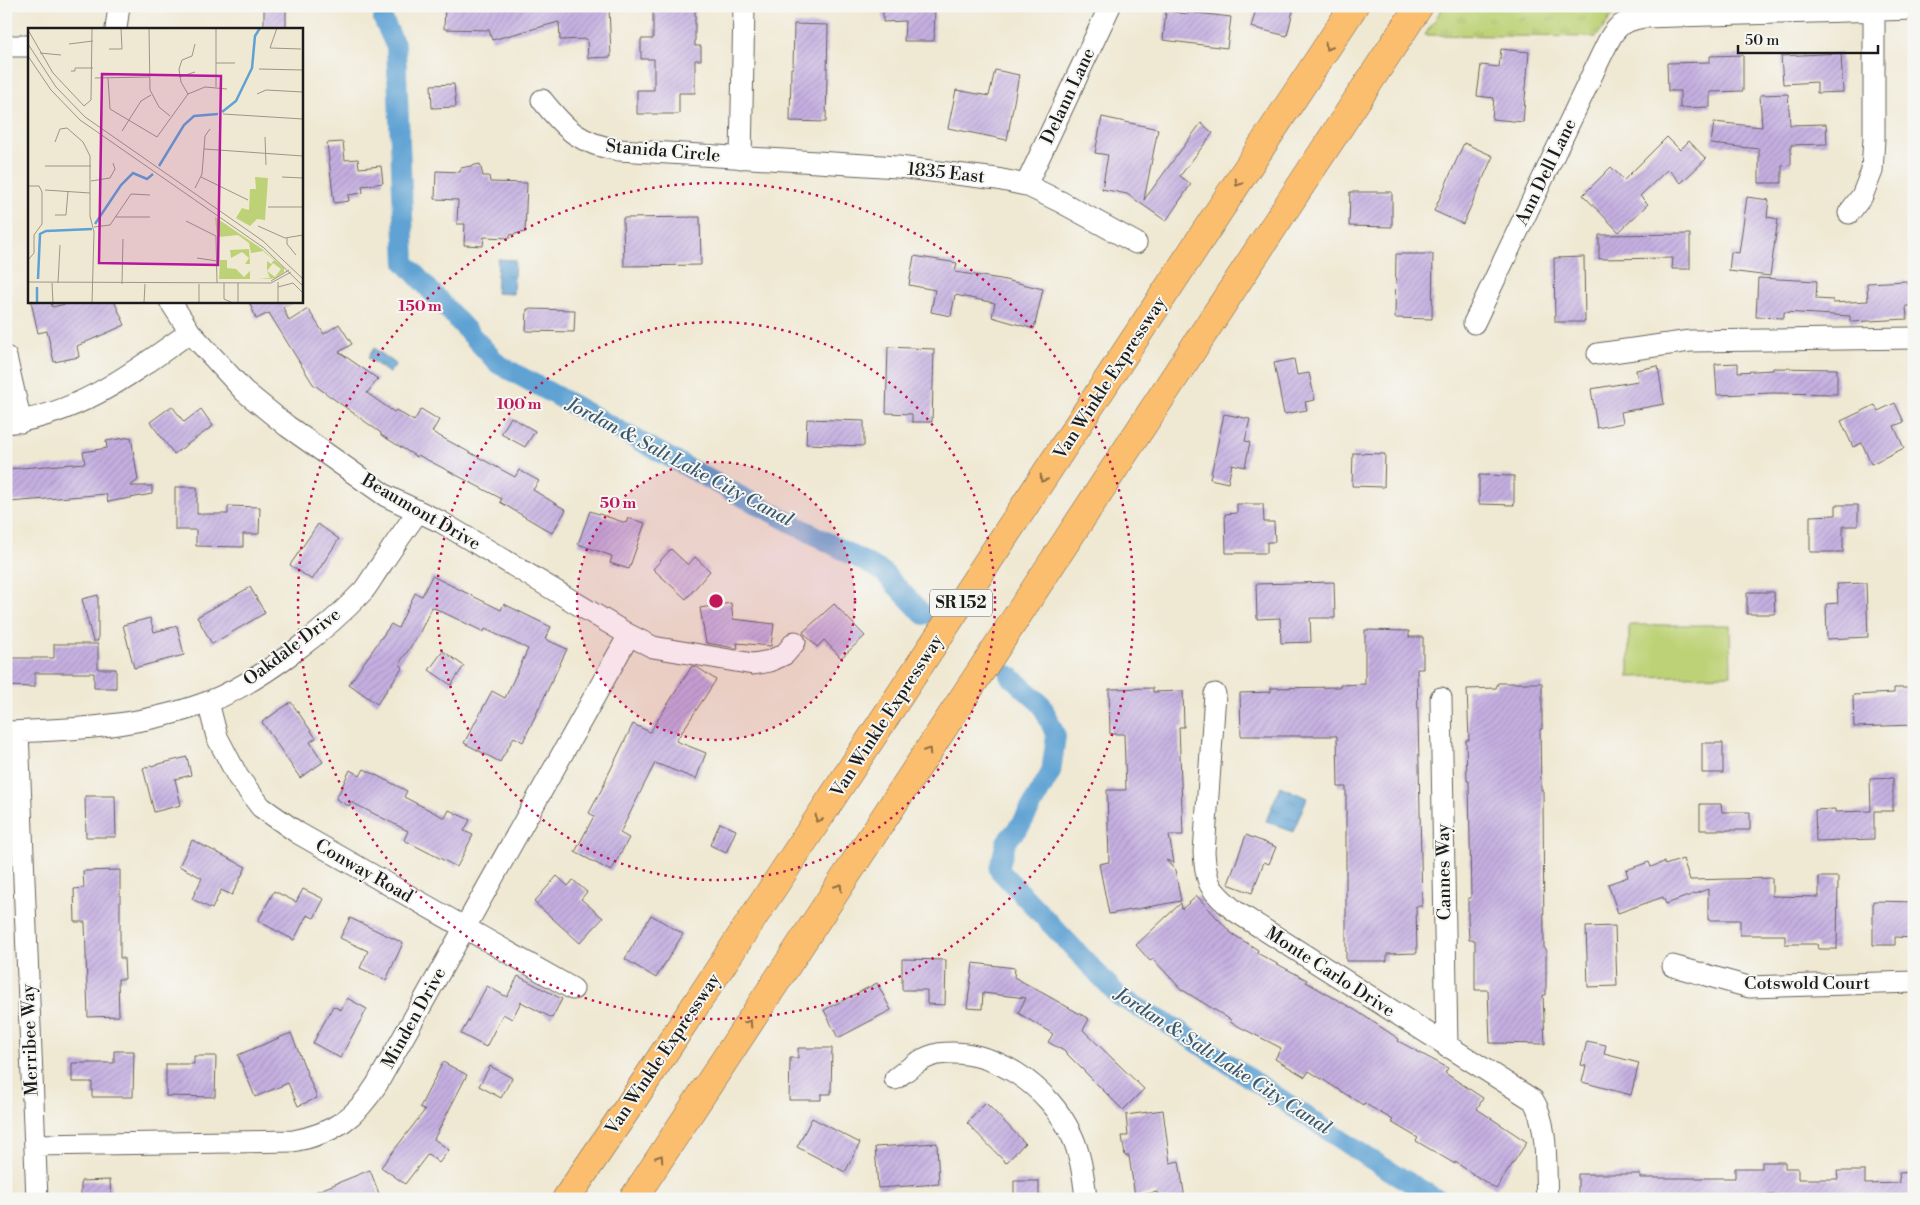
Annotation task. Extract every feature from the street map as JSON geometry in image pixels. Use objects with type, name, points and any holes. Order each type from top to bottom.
[{"type":"main road","name":"Van Winkle Expressway","points":[[566,1199],[636,1096],[1354,6]]},
{"type":"main road","name":"SR 152","points":[[633,1199],[1419,6]]},
{"type":"street","points":[[116,28],[119,6]]},
{"type":"street","points":[[741,158],[744,6]]},
{"type":"street","name":"Delann Lane","points":[[1026,185],[1110,6]]},
{"type":"street","points":[[1781,10],[1914,9]]},
{"type":"street","name":"Ann Dell Lane","points":[[1474,323],[1605,49],[1623,22],[1644,17],[1781,10]]},
{"type":"street","points":[[1849,213],[1862,196],[1872,171],[1874,138],[1874,10]]},
{"type":"street","points":[[6,46],[28,46]]},
{"type":"street","name":"Stanida Circle","points":[[542,100],[560,122],[575,135],[605,148],[741,158]]},
{"type":"street","name":"1835 East","points":[[741,158],[934,170],[1026,185],[1136,243]]},
{"type":"street","name":"Beaumont Drive","points":[[171,302],[190,332],[244,391],[287,426],[386,496],[441,522],[629,635],[653,647],[753,664],[770,661],[785,654],[795,642]]},
{"type":"street","points":[[6,357],[14,423],[69,407],[107,389],[190,332]]},
{"type":"street","points":[[1598,354],[1690,340],[1914,338]]},
{"type":"street","name":"Oakdale Drive","points":[[12,732],[111,726],[158,716],[208,702],[233,690],[269,668],[326,626],[364,589],[418,512]]},
{"type":"street","name":"Minden Drive","points":[[34,1145],[293,1141],[322,1134],[354,1114],[369,1097],[629,635]]},
{"type":"street","name":"Monte Carlo Drive","points":[[1215,694],[1204,852],[1209,886],[1218,898],[1235,911],[1533,1100],[1539,1110],[1543,1129],[1547,1199]]},
{"type":"street","name":"Cannes Way","points":[[1441,698],[1447,1047]]},
{"type":"street","name":"Conway Road","points":[[208,702],[217,737],[238,776],[262,807],[298,833],[573,989]]},
{"type":"street","name":"Merribee Way","points":[[12,732],[37,1199]]},
{"type":"street","name":"Cotswold Court","points":[[1673,966],[1749,987],[1914,982]]},
{"type":"street","points":[[896,1078],[914,1064],[936,1054],[964,1053],[992,1061],[1015,1073],[1041,1092],[1055,1108],[1072,1136],[1084,1179],[1086,1199]]},
{"type":"green space","points":[[1444,6],[1628,6],[1613,15],[1596,37],[1425,35]]},
{"type":"green space","points":[[1629,625],[1730,625],[1731,675],[1629,677]]},
{"type":"water","points":[[498,259],[515,260],[513,294],[496,293]]},
{"type":"water","points":[[374,348],[396,364],[389,373],[368,358]]},
{"type":"water","points":[[1280,786],[1307,798],[1293,832],[1266,821]]},
{"type":"building","points":[[264,6],[286,6],[286,28],[264,28]]},
{"type":"building","points":[[445,6],[543,6],[543,9],[609,7],[611,57],[588,58],[587,39],[560,40],[559,22],[492,40],[489,30],[444,29]]},
{"type":"building","points":[[653,6],[695,6],[695,46],[701,46],[701,60],[695,60],[695,93],[679,93],[679,114],[637,114],[637,90],[654,90],[654,59],[641,59],[641,39],[653,39]]},
{"type":"building","points":[[883,6],[935,6],[934,41],[904,41],[905,21],[883,22]]},
{"type":"building","points":[[1257,6],[1294,6],[1287,36],[1251,27]]},
{"type":"building","points":[[1166,11],[1231,17],[1227,48],[1163,40]]},
{"type":"building","points":[[794,24],[828,25],[826,122],[790,121]]},
{"type":"building","points":[[1501,49],[1529,52],[1523,122],[1492,119],[1494,98],[1477,96],[1481,65],[1499,67]]},
{"type":"building","points":[[1841,53],[1843,92],[1817,93],[1817,82],[1783,84],[1781,56]]},
{"type":"building","points":[[1743,55],[1743,91],[1710,92],[1710,107],[1680,108],[1680,91],[1668,91],[1667,63],[1710,62],[1710,56]]},
{"type":"building","points":[[995,70],[1019,75],[1007,140],[948,128],[956,90],[989,96]]},
{"type":"building","points":[[454,84],[456,107],[432,108],[431,85]]},
{"type":"building","points":[[1788,94],[1790,125],[1826,124],[1827,144],[1791,145],[1791,165],[1782,166],[1782,183],[1759,183],[1759,149],[1711,144],[1714,122],[1762,127],[1760,95]]},
{"type":"building","points":[[1102,117],[1158,129],[1144,200],[1201,123],[1213,133],[1180,176],[1191,184],[1166,221],[1127,194],[1102,189],[1108,155],[1095,153]]},
{"type":"building","points":[[1667,137],[1680,150],[1689,141],[1706,159],[1681,183],[1668,169],[1640,196],[1648,204],[1619,232],[1583,195],[1611,167],[1624,180]]},
{"type":"building","points":[[343,142],[345,160],[358,159],[359,168],[381,166],[383,183],[362,186],[363,193],[348,195],[349,201],[334,203],[327,143]]},
{"type":"building","points":[[1464,143],[1493,156],[1463,224],[1434,211]]},
{"type":"building","points":[[480,164],[483,176],[489,176],[490,182],[527,183],[525,232],[510,235],[510,238],[484,237],[483,246],[464,245],[465,224],[457,224],[458,200],[435,199],[436,171],[460,172],[461,168]]},
{"type":"building","points":[[1350,192],[1392,192],[1392,227],[1349,226]]},
{"type":"building","points":[[1747,197],[1769,200],[1767,217],[1778,219],[1770,276],[1729,271],[1731,252],[1739,253]]},
{"type":"building","points":[[700,217],[701,265],[624,266],[623,218]]},
{"type":"building","points":[[1690,234],[1690,269],[1672,269],[1673,258],[1599,259],[1599,235]]},
{"type":"building","points":[[1396,254],[1433,254],[1432,319],[1395,318]]},
{"type":"building","points":[[914,256],[957,263],[955,272],[1001,279],[1043,289],[1034,329],[992,317],[995,303],[955,295],[951,316],[931,312],[935,290],[909,285]]},
{"type":"building","points":[[1584,257],[1585,322],[1555,322],[1554,258]]},
{"type":"building","points":[[1758,278],[1817,281],[1816,299],[1833,300],[1833,303],[1868,301],[1867,283],[1907,281],[1907,285],[1914,285],[1914,306],[1906,306],[1907,319],[1850,322],[1850,316],[1784,312],[1784,318],[1756,317]]},
{"type":"building","points":[[31,302],[51,302],[52,307],[74,302],[114,302],[125,325],[77,346],[79,357],[54,362],[47,331],[38,333]]},
{"type":"building","points":[[249,302],[295,302],[283,307],[289,321],[308,309],[324,334],[339,324],[352,344],[339,352],[378,379],[367,393],[394,412],[396,410],[414,421],[421,409],[439,420],[432,432],[515,477],[519,470],[539,481],[533,490],[566,510],[552,533],[500,502],[502,499],[418,455],[417,457],[381,435],[381,433],[313,384],[269,313],[256,319]]},
{"type":"building","points":[[527,309],[575,310],[574,332],[526,331]]},
{"type":"building","points":[[888,347],[934,349],[932,422],[912,422],[912,414],[886,413]]},
{"type":"building","points":[[1294,359],[1297,375],[1309,373],[1315,400],[1305,402],[1307,410],[1284,414],[1274,363]]},
{"type":"building","points":[[1738,363],[1738,372],[1773,370],[1773,368],[1837,369],[1837,394],[1773,393],[1717,395],[1715,364]]},
{"type":"building","points":[[1658,366],[1664,404],[1621,412],[1623,423],[1597,428],[1591,389],[1638,381],[1636,370]]},
{"type":"building","points":[[1895,403],[1904,422],[1894,426],[1904,448],[1871,464],[1862,443],[1853,447],[1841,421],[1875,405],[1878,411]]},
{"type":"building","points":[[172,406],[184,422],[201,409],[213,426],[174,454],[150,422]]},
{"type":"building","points":[[1224,414],[1250,419],[1245,441],[1250,442],[1245,467],[1232,464],[1228,483],[1210,479]]},
{"type":"building","points":[[511,417],[535,431],[525,447],[501,434]]},
{"type":"building","points":[[807,419],[864,421],[864,446],[806,444]]},
{"type":"building","points":[[131,437],[138,480],[130,486],[152,486],[152,494],[108,502],[106,494],[10,502],[8,469],[85,463],[83,452],[107,448],[106,441]]},
{"type":"building","points":[[1353,453],[1385,454],[1384,487],[1352,486]]},
{"type":"building","points":[[1479,475],[1514,476],[1514,505],[1479,504]]},
{"type":"building","points":[[175,487],[197,487],[197,514],[228,514],[228,506],[260,507],[259,534],[243,534],[243,547],[196,546],[196,530],[175,530]]},
{"type":"building","points":[[1237,504],[1263,504],[1264,522],[1274,522],[1275,542],[1267,542],[1267,553],[1226,553],[1225,514],[1237,513]]},
{"type":"building","points":[[1836,505],[1858,505],[1858,526],[1843,526],[1843,552],[1810,552],[1810,516],[1836,515]]},
{"type":"building","points":[[590,511],[626,523],[628,518],[645,523],[629,569],[610,563],[612,556],[578,544]]},
{"type":"building","points":[[318,524],[339,539],[312,580],[290,565]]},
{"type":"building","points":[[671,549],[688,565],[695,557],[710,571],[686,599],[653,569]]},
{"type":"building","points":[[432,576],[501,610],[504,604],[551,627],[545,639],[567,649],[523,742],[514,737],[500,762],[464,743],[492,691],[505,698],[528,649],[485,629],[484,632],[432,607],[419,634],[399,664],[403,667],[377,704],[349,684],[391,624],[398,628],[415,593],[422,596]]},
{"type":"building","points":[[1334,582],[1335,618],[1310,618],[1311,642],[1281,643],[1280,618],[1257,619],[1256,584]]},
{"type":"building","points":[[1866,583],[1868,637],[1827,639],[1826,604],[1838,603],[1837,584]]},
{"type":"building","points":[[250,587],[265,613],[212,644],[197,617]]},
{"type":"building","points":[[1747,592],[1774,592],[1775,614],[1747,614]]},
{"type":"building","points":[[98,595],[98,641],[93,641],[82,599]]},
{"type":"building","points":[[731,603],[733,619],[774,624],[771,646],[737,643],[738,648],[735,648],[706,643],[700,608]]},
{"type":"building","points":[[834,604],[865,636],[841,658],[824,640],[817,647],[803,632]]},
{"type":"building","points":[[150,618],[154,632],[177,626],[184,655],[134,668],[123,625]]},
{"type":"building","points":[[1365,630],[1409,631],[1409,637],[1423,637],[1423,669],[1417,669],[1422,906],[1416,906],[1417,953],[1387,954],[1387,961],[1346,961],[1346,787],[1338,787],[1337,736],[1241,736],[1240,693],[1271,692],[1271,688],[1340,687],[1340,685],[1365,684]]},
{"type":"building","points":[[54,644],[98,644],[98,669],[116,669],[116,688],[94,688],[94,673],[35,673],[35,687],[6,686],[6,658],[54,658]]},
{"type":"building","points":[[443,651],[464,666],[451,685],[429,670]]},
{"type":"building","points":[[692,666],[697,667],[716,680],[676,741],[706,753],[696,779],[655,763],[620,833],[629,838],[611,871],[575,852],[594,816],[589,813],[633,724],[650,732]]},
{"type":"building","points":[[1498,683],[1542,683],[1542,729],[1540,729],[1541,790],[1543,790],[1544,949],[1546,949],[1546,995],[1543,995],[1545,1044],[1490,1043],[1488,990],[1475,990],[1475,940],[1469,940],[1468,919],[1468,898],[1471,898],[1469,781],[1467,781],[1466,740],[1469,740],[1467,689],[1496,688]]},
{"type":"building","points":[[1153,688],[1153,692],[1183,691],[1184,727],[1179,727],[1183,835],[1169,835],[1174,863],[1166,860],[1175,870],[1181,901],[1109,914],[1099,864],[1109,862],[1107,790],[1126,790],[1124,734],[1110,734],[1109,689]]},
{"type":"building","points":[[1894,688],[1914,688],[1914,725],[1854,727],[1853,695],[1894,693]]},
{"type":"building","points":[[291,702],[316,738],[310,742],[323,762],[300,778],[262,722]]},
{"type":"building","points":[[1702,743],[1723,743],[1723,773],[1702,773]]},
{"type":"building","points":[[187,757],[191,775],[175,779],[181,805],[154,812],[143,768]]},
{"type":"building","points":[[364,769],[407,791],[404,797],[445,818],[449,810],[470,820],[464,831],[473,835],[457,867],[404,840],[408,831],[351,802],[349,806],[336,799],[350,770],[360,776]]},
{"type":"building","points":[[1893,778],[1893,811],[1874,811],[1874,839],[1816,841],[1815,810],[1835,809],[1835,812],[1871,811],[1870,779]]},
{"type":"building","points":[[85,796],[115,796],[116,837],[86,837]]},
{"type":"building","points":[[1700,804],[1721,804],[1722,812],[1750,812],[1750,830],[1700,830]]},
{"type":"building","points":[[720,823],[736,830],[726,853],[710,845]]},
{"type":"building","points":[[1246,835],[1276,847],[1269,864],[1264,862],[1252,893],[1228,884]]},
{"type":"building","points":[[192,840],[246,867],[232,895],[221,890],[212,909],[192,899],[202,878],[179,866]]},
{"type":"building","points":[[1683,859],[1690,880],[1772,878],[1772,896],[1819,897],[1819,877],[1838,877],[1837,949],[1818,949],[1817,944],[1785,944],[1785,935],[1740,935],[1740,920],[1708,920],[1708,889],[1666,904],[1663,897],[1618,913],[1608,884],[1628,877],[1626,870],[1649,862],[1651,867],[1664,862],[1665,865]]},
{"type":"building","points":[[120,870],[120,958],[124,958],[125,979],[118,979],[119,1016],[88,1017],[85,922],[75,922],[74,889],[84,888],[83,871]]},
{"type":"building","points":[[557,876],[568,886],[573,880],[587,892],[581,899],[603,918],[580,943],[534,902]]},
{"type":"building","points":[[303,889],[324,899],[314,918],[307,915],[294,940],[258,921],[274,891],[296,902]]},
{"type":"building","points":[[1197,896],[1231,933],[1258,950],[1257,953],[1307,980],[1306,982],[1355,1010],[1399,1039],[1398,1041],[1448,1068],[1445,1073],[1483,1098],[1477,1109],[1527,1142],[1496,1189],[1455,1162],[1455,1164],[1416,1141],[1418,1138],[1391,1122],[1393,1120],[1364,1103],[1363,1105],[1309,1071],[1305,1077],[1275,1059],[1281,1048],[1230,1022],[1231,1020],[1181,989],[1153,959],[1150,961],[1136,945],[1181,903],[1182,909]]},
{"type":"building","points":[[1873,901],[1914,902],[1914,938],[1895,937],[1895,945],[1873,945]]},
{"type":"building","points":[[651,915],[683,934],[656,978],[625,959]]},
{"type":"building","points":[[350,918],[403,943],[386,980],[360,968],[368,951],[340,938]]},
{"type":"building","points":[[1615,926],[1617,986],[1588,987],[1586,927]]},
{"type":"building","points":[[902,959],[946,960],[945,1005],[927,1004],[927,990],[902,990]]},
{"type":"building","points":[[973,963],[1015,968],[1014,977],[1089,1019],[1083,1030],[1144,1089],[1123,1110],[1064,1051],[1048,1042],[1053,1034],[1018,1013],[1026,998],[983,993],[982,1009],[967,1008]]},
{"type":"building","points":[[518,976],[562,999],[552,1018],[521,1002],[512,1019],[503,1014],[486,1047],[461,1034],[487,986],[507,997]]},
{"type":"building","points":[[877,983],[891,1010],[838,1038],[824,1010]]},
{"type":"building","points":[[347,998],[367,1009],[340,1058],[313,1043],[333,1006],[341,1010]]},
{"type":"building","points":[[291,1033],[317,1098],[298,1106],[288,1083],[255,1097],[238,1055]]},
{"type":"building","points":[[1587,1041],[1606,1045],[1604,1054],[1639,1063],[1631,1095],[1582,1082],[1586,1066],[1581,1065]]},
{"type":"building","points":[[798,1048],[832,1048],[831,1094],[821,1094],[821,1100],[789,1100],[790,1058],[798,1058]]},
{"type":"building","points":[[114,1051],[134,1051],[133,1097],[92,1097],[92,1082],[72,1082],[72,1063],[114,1063]]},
{"type":"building","points":[[194,1056],[216,1056],[215,1097],[166,1096],[166,1064],[194,1064]]},
{"type":"building","points":[[443,1062],[467,1075],[434,1139],[449,1150],[439,1163],[428,1154],[405,1184],[381,1167],[425,1110],[420,1107]]},
{"type":"building","points":[[490,1066],[512,1078],[501,1098],[479,1086]]},
{"type":"building","points":[[986,1103],[1025,1143],[1006,1163],[967,1123]]},
{"type":"building","points":[[1163,1110],[1170,1163],[1179,1161],[1185,1199],[1158,1199],[1157,1192],[1135,1196],[1129,1156],[1125,1156],[1122,1136],[1128,1136],[1126,1115]]},
{"type":"building","points":[[812,1118],[860,1143],[845,1172],[797,1147]]},
{"type":"building","points":[[937,1143],[939,1184],[878,1188],[875,1147]]},
{"type":"building","points":[[1762,1162],[1785,1162],[1785,1168],[1798,1168],[1798,1179],[1838,1179],[1837,1171],[1865,1171],[1865,1184],[1900,1183],[1899,1173],[1914,1172],[1914,1199],[1778,1199],[1778,1195],[1715,1195],[1715,1199],[1578,1199],[1578,1174],[1640,1174],[1640,1178],[1735,1178],[1735,1168],[1762,1168]]},
{"type":"building","points":[[370,1170],[381,1199],[300,1199],[300,1198]]},
{"type":"building","points":[[110,1180],[111,1199],[81,1199],[81,1181]]},
{"type":"building","points":[[1014,1181],[1039,1181],[1039,1199],[1014,1199]]},
{"type":"waterway","name":"Jordan & Salt Lake City Canal","points":[[383,19],[396,47],[405,263],[498,364],[882,571],[924,615]]},
{"type":"waterway","name":"Jordan & Salt Lake City Canal","points":[[1009,675],[1042,705],[1056,736],[1051,772],[1022,823],[1006,842],[999,870],[1120,997],[1178,1030],[1367,1157],[1437,1199]]}]
